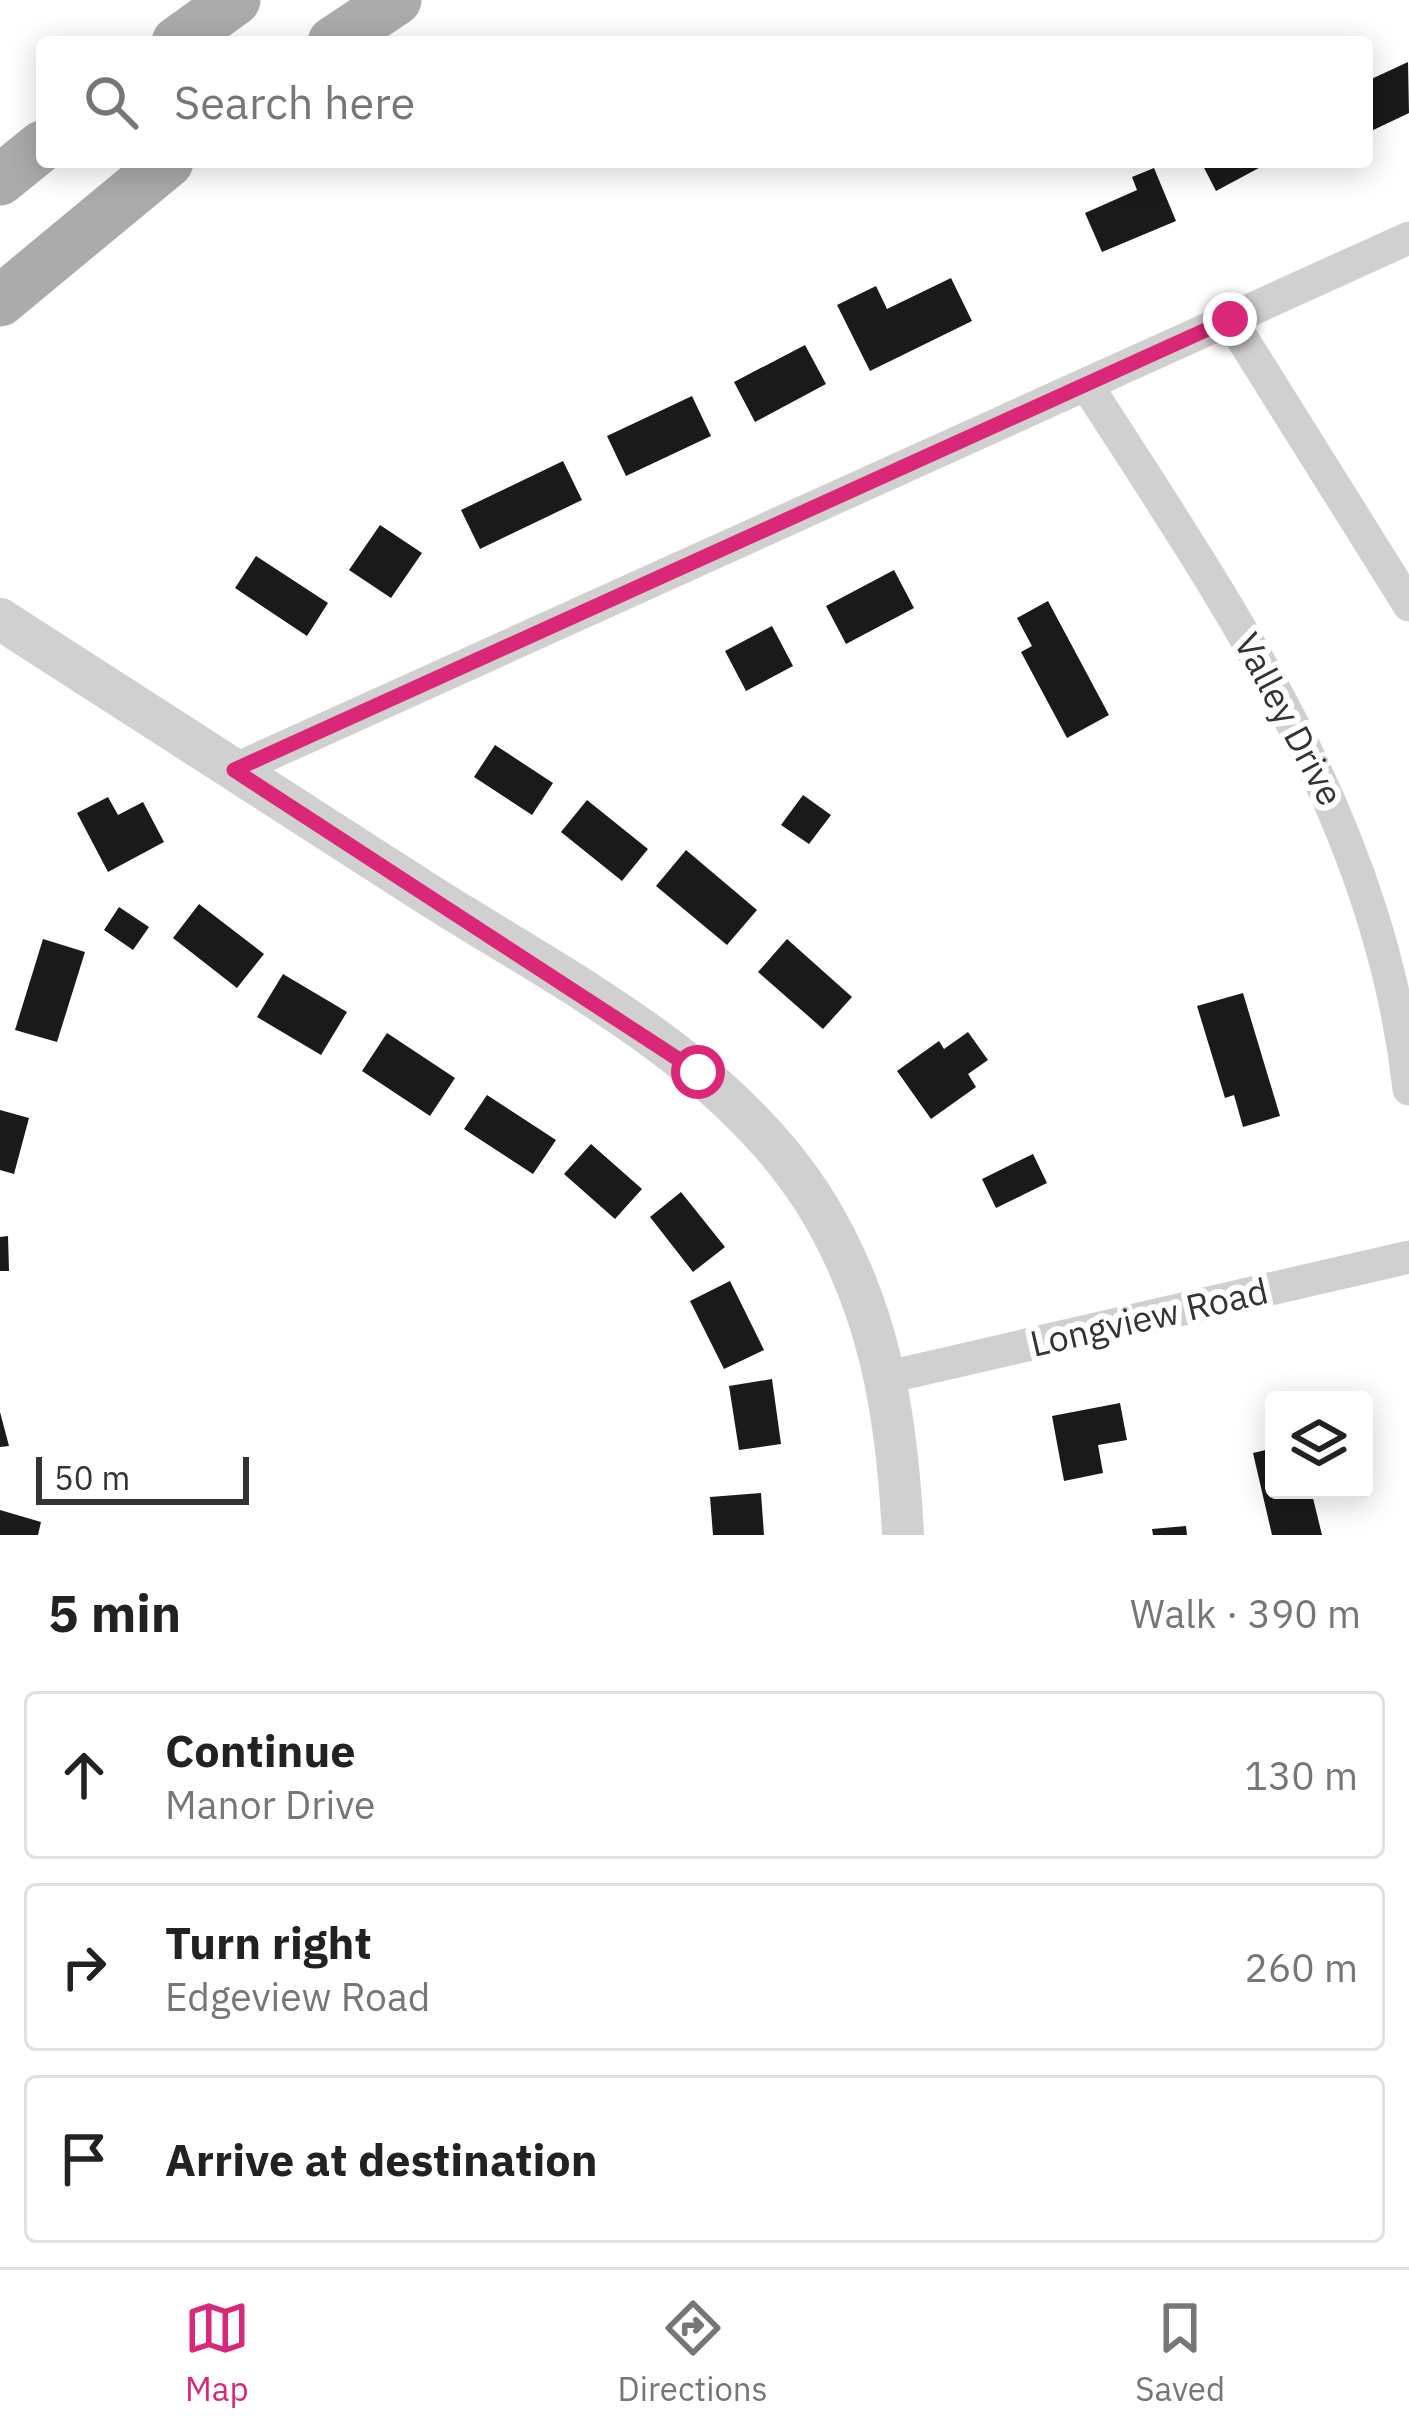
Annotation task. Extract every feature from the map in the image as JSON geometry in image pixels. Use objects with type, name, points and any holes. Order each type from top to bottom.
[{"type":"main road","points":[[185,36],[235,0]]},
{"type":"main road","points":[[342,36],[396,0]]},
{"type":"main road","points":[[0,180],[36,151]]},
{"type":"main road","points":[[0,301],[161,168]]},
{"type":"street","points":[[234,770],[1409,238]]},
{"type":"street","points":[[1230,319],[1409,605]]},
{"type":"street","name":"Valley Drive","points":[[1086,384],[1257,651],[1320,771],[1373,907],[1392,977],[1409,1089]]},
{"type":"street","points":[[0,619],[661,1043],[732,1102],[789,1164],[832,1231],[866,1304],[888,1377],[903,1535]]},
{"type":"street","name":"Longview Road","points":[[888,1377],[1409,1257]]},
{"type":"building","points":[[1408,62],[1409,113],[1373,130],[1373,78]]},
{"type":"building","points":[[1154,168],[1176,221],[1102,252],[1085,213],[1137,190],[1132,177]]},
{"type":"building","points":[[1204,168],[1259,168],[1216,191]]},
{"type":"building","points":[[951,278],[972,321],[870,371],[837,305],[876,286],[887,309]]},
{"type":"building","points":[[805,345],[826,384],[755,422],[734,382]]},
{"type":"building","points":[[692,396],[711,436],[626,476],[607,436]]},
{"type":"building","points":[[563,461],[582,500],[480,549],[461,510]]},
{"type":"building","points":[[380,525],[422,553],[391,598],[349,570]]},
{"type":"building","points":[[256,556],[328,603],[307,636],[235,588]]},
{"type":"building","points":[[894,570],[914,608],[846,644],[826,606]]},
{"type":"building","points":[[1048,601],[1109,715],[1067,738],[1021,652],[1032,646],[1017,618]]},
{"type":"building","points":[[772,626],[793,666],[746,691],[725,651]]},
{"type":"building","points":[[495,745],[553,783],[532,815],[474,777]]},
{"type":"building","points":[[803,795],[831,815],[809,844],[781,825]]},
{"type":"building","points":[[108,797],[118,815],[143,802],[164,842],[108,872],[77,813]]},
{"type":"building","points":[[587,800],[648,849],[622,881],[561,832]]},
{"type":"building","points":[[686,850],[757,910],[727,945],[656,886]]},
{"type":"building","points":[[199,904],[264,954],[237,988],[173,938]]},
{"type":"building","points":[[119,907],[149,927],[133,950],[104,930]]},
{"type":"building","points":[[43,939],[85,952],[57,1042],[15,1030]]},
{"type":"building","points":[[787,939],[852,997],[823,1029],[758,972]]},
{"type":"building","points":[[283,974],[347,1012],[321,1055],[257,1017]]},
{"type":"building","points":[[1243,993],[1280,1116],[1243,1127],[1234,1095],[1225,1098],[1197,1006]]},
{"type":"building","points":[[968,1032],[988,1060],[968,1074],[976,1087],[931,1119],[897,1071],[939,1041],[944,1049]]},
{"type":"building","points":[[387,1033],[455,1078],[430,1116],[362,1071]]},
{"type":"building","points":[[487,1095],[556,1140],[533,1174],[464,1129]]},
{"type":"building","points":[[0,1110],[29,1118],[14,1174],[0,1170]]},
{"type":"building","points":[[591,1144],[642,1189],[615,1219],[564,1174]]},
{"type":"building","points":[[1033,1154],[1047,1183],[996,1208],[982,1179]]},
{"type":"building","points":[[681,1192],[725,1247],[693,1272],[650,1217]]},
{"type":"building","points":[[8,1236],[9,1271],[0,1271],[0,1237]]},
{"type":"building","points":[[730,1281],[764,1350],[724,1369],[690,1301]]},
{"type":"building","points":[[772,1379],[781,1444],[739,1450],[729,1386]]},
{"type":"building","points":[[1120,1403],[1127,1440],[1098,1445],[1103,1473],[1064,1481],[1052,1416]]},
{"type":"building","points":[[0,1412],[9,1446],[0,1447]]},
{"type":"building","points":[[1265,1450],[1265,1499],[1313,1499],[1322,1535],[1272,1535],[1253,1453]]},
{"type":"building","points":[[761,1493],[764,1535],[713,1535],[710,1497]]},
{"type":"building","points":[[0,1510],[41,1522],[38,1535],[0,1535]]},
{"type":"building","points":[[1186,1526],[1187,1535],[1153,1535],[1152,1529]]},
{"type":"route","points":[[698,1072],[661,1043],[234,770],[1230,319]]}]
